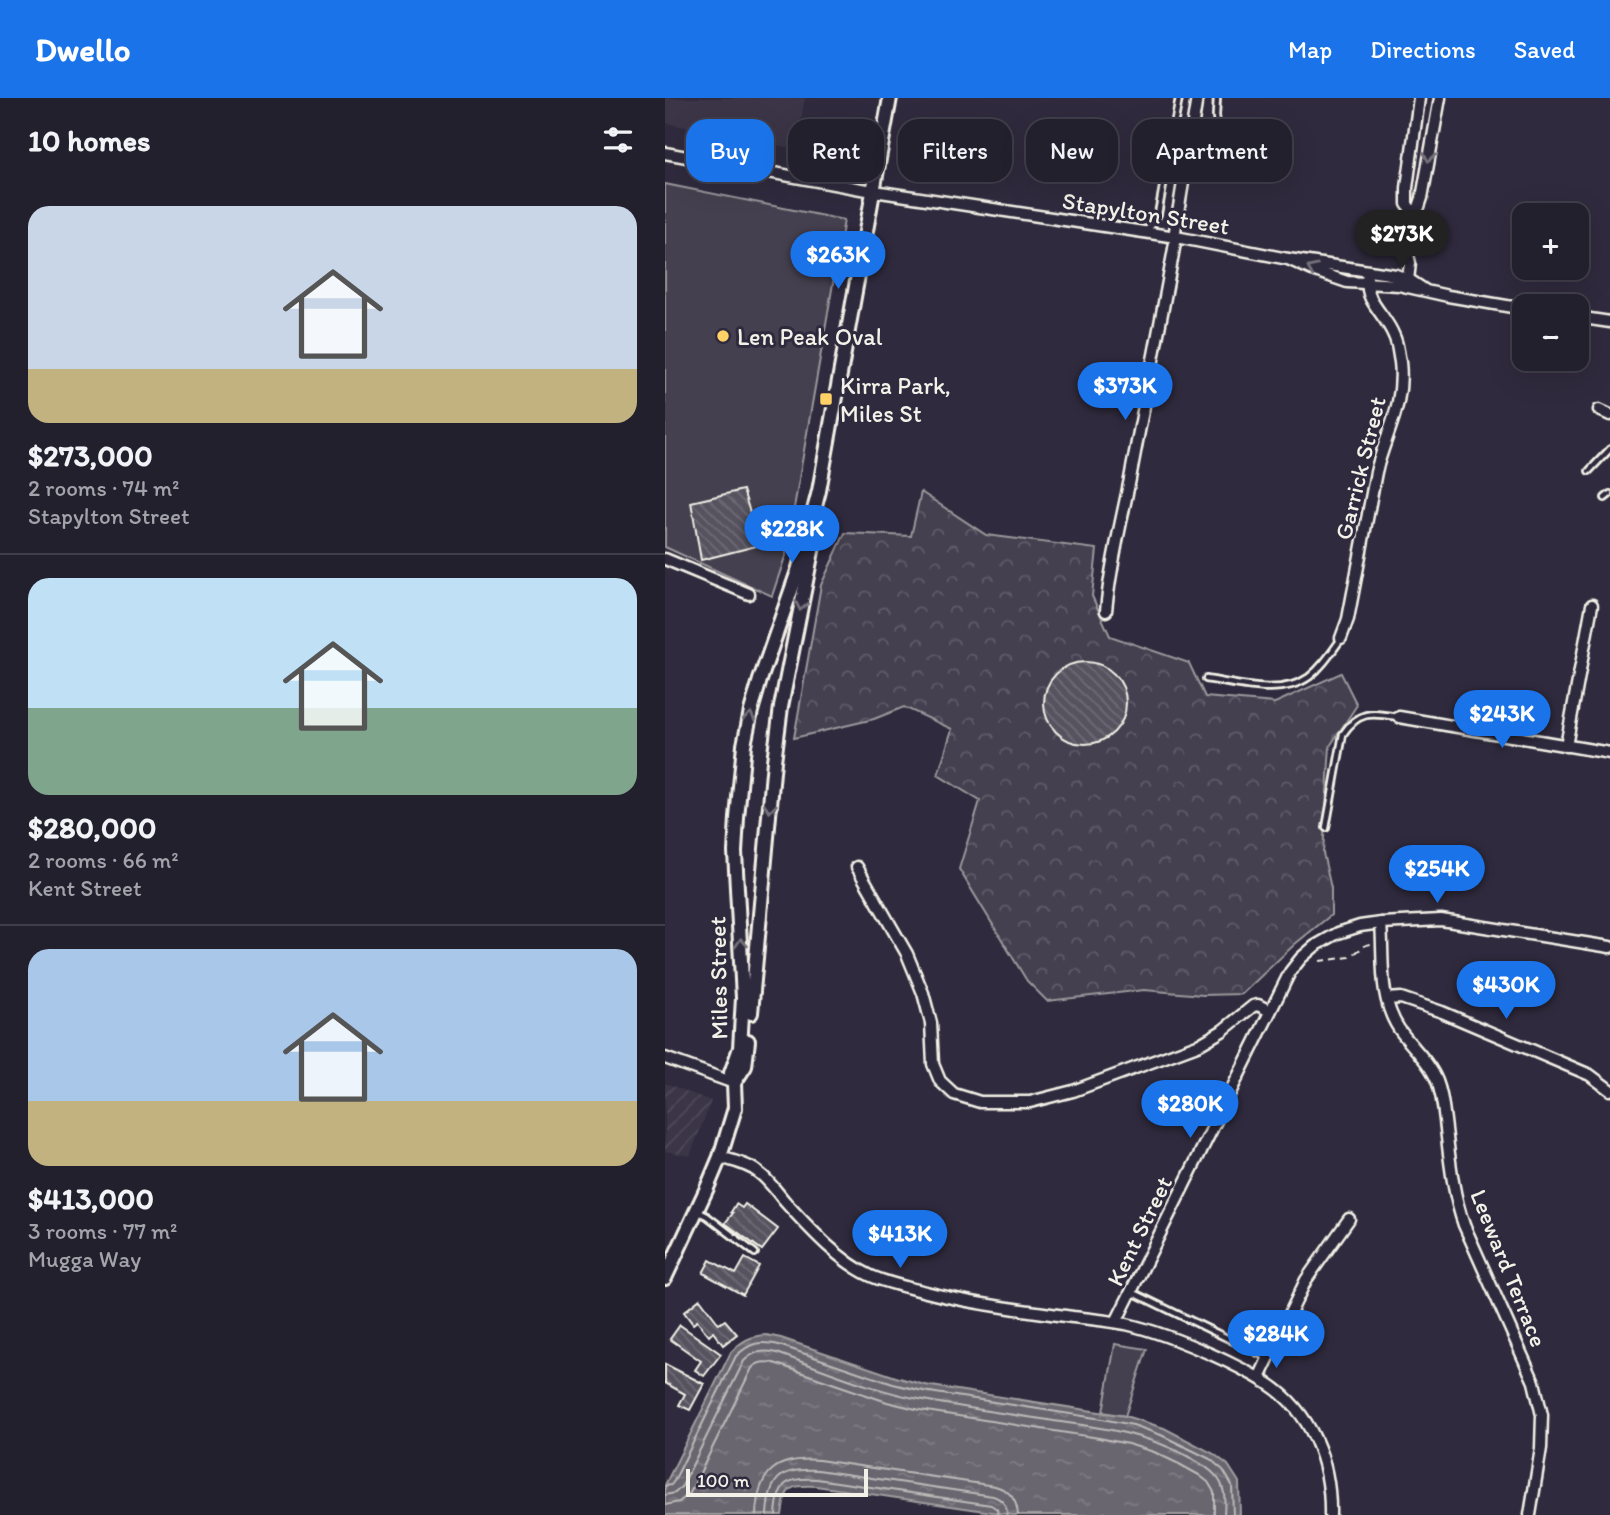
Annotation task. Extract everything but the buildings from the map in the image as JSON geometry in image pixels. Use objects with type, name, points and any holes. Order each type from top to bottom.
[{"type":"street","name":"Miles Street","points":[[734,1083],[746,1062],[774,761],[785,682],[813,541],[819,491],[890,98]]},
{"type":"street","points":[[1106,611],[1144,402],[1160,334],[1197,98]]},
{"type":"street","points":[[1414,214],[1407,204],[1407,188],[1419,98]]},
{"type":"street","points":[[1388,284],[1408,280],[1410,263],[1407,251],[1414,214],[1422,198],[1440,98]]},
{"type":"street","name":"Stapylton Street","points":[[665,153],[873,191],[1144,232],[1288,259],[1391,274],[1426,291]]},
{"type":"street","name":"Stapylton Street","points":[[1288,259],[1347,282],[1388,284],[1512,307]]},
{"type":"street","name":"Garrick Street","points":[[1342,638],[1376,472],[1397,411],[1401,388],[1396,341],[1384,316],[1372,301],[1366,271]]},
{"type":"street","points":[[1589,319],[1610,322]]},
{"type":"street","points":[[1599,410],[1610,415]]},
{"type":"street","name":"Miles Street","points":[[734,1083],[732,1071],[740,1048],[743,1011],[743,968],[735,852],[744,745],[760,680],[799,568],[819,491]]},
{"type":"street","points":[[665,559],[749,594]]},
{"type":"street","points":[[1566,746],[1592,606]]},
{"type":"street","points":[[1399,717],[1610,753]]},
{"type":"street","points":[[857,867],[907,954],[923,993],[931,1023],[933,1064],[940,1081],[954,1094],[980,1102],[1030,1102],[1073,1091],[1200,1044],[1222,1031],[1253,1006],[1258,1005],[1271,1011]]},
{"type":"street","name":"Kent Street","points":[[1116,1322],[1290,972],[1315,946],[1349,929],[1381,923],[1441,920],[1610,947]]},
{"type":"street","name":"Leeward Terrace","points":[[1381,923],[1382,975],[1387,999],[1400,1030],[1423,1058],[1437,1081],[1457,1206],[1534,1382],[1542,1415],[1541,1448],[1530,1515]]},
{"type":"street","points":[[1387,999],[1401,998],[1442,1012],[1590,1075],[1610,1090]]},
{"type":"street","points":[[665,1058],[734,1083],[735,1108],[720,1157],[665,1278]]},
{"type":"street","points":[[720,1157],[761,1174],[824,1241],[853,1266],[872,1276],[940,1296],[1116,1322],[1148,1330],[1176,1339],[1259,1378],[1289,1401],[1314,1434],[1328,1478],[1330,1515]]},
{"type":"street","points":[[1259,1378],[1306,1280],[1349,1219]]},
{"type":"lane","points":[[1144,232],[1153,224],[1157,215],[1179,98]]},
{"type":"lane","points":[[1216,119],[1217,98]]},
{"type":"lane","points":[[1590,471],[1610,449]]},
{"type":"lane","points":[[1206,678],[1264,687],[1294,684],[1303,681],[1325,662],[1342,638]]},
{"type":"lane","points":[[1326,828],[1343,734],[1350,723],[1361,716],[1378,714],[1399,717]]},
{"type":"lane","points":[[697,1211],[755,1253]]},
{"type":"lane","points":[[1132,1292],[1269,1358]]},
{"type":"path","points":[[1320,961],[1350,957],[1366,945],[1372,944]]},
{"type":"shaded area","points":[[665,98],[805,98],[801,119],[788,119],[788,147],[774,145],[774,119],[686,119],[686,127],[665,123]]},
{"type":"shaded area","points":[[665,1083],[711,1101],[690,1156],[665,1151]]},
{"type":"green space","points":[[665,184],[844,220],[786,554],[772,596],[665,547]]},
{"type":"green space","points":[[921,492],[986,535],[1097,549],[1092,596],[1110,636],[1189,663],[1205,697],[1275,703],[1341,673],[1357,705],[1330,746],[1323,853],[1331,888],[1331,915],[1295,944],[1242,994],[1203,995],[1144,990],[1047,1001],[1027,981],[959,869],[980,801],[938,775],[952,729],[904,707],[874,719],[794,738],[821,585],[845,533],[911,536]]},
{"type":"green space","points":[[1115,1344],[1147,1349],[1125,1416],[1103,1412]]},
{"type":"water","points":[[766,1335],[925,1385],[1125,1416],[1164,1428],[1214,1454],[1228,1465],[1239,1482],[1240,1515],[1012,1515],[816,1486],[799,1486],[787,1494],[782,1515],[665,1515],[665,1485],[731,1352],[747,1340]]},
{"type":"place","name":"Len Peak Oval","points":[[723,336]]},
{"type":"place","name":"Kirra Park, Miles St","points":[[826,399]]}]
